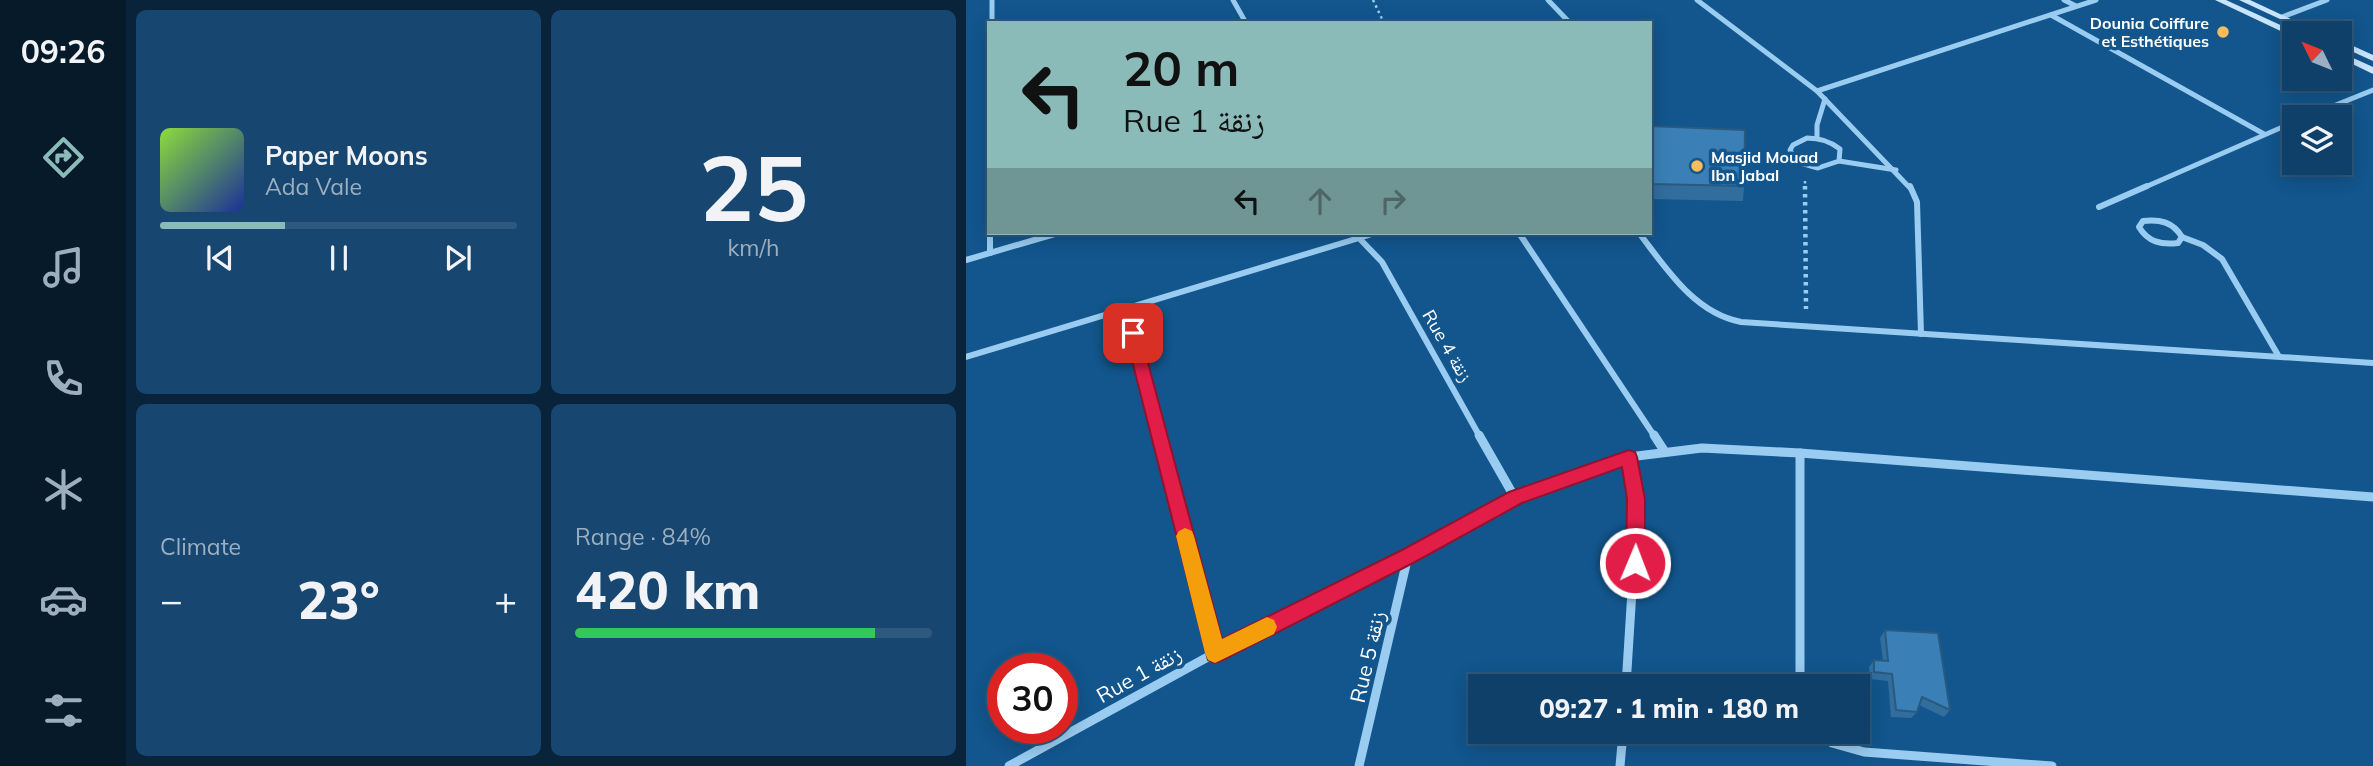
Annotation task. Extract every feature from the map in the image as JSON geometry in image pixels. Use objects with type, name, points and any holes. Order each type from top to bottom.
[{"type":"main road","points":[[2219,0],[2282,29]]},
{"type":"main road","points":[[2243,0],[2289,21]]},
{"type":"main road","points":[[2352,48],[2373,58]]},
{"type":"main road","points":[[2352,61],[2373,71]]},
{"type":"street","points":[[992,0],[992,21]]},
{"type":"street","points":[[1233,0],[1245,21]]},
{"type":"street","points":[[1548,0],[1568,21]]},
{"type":"street","points":[[1697,0],[1817,91],[1908,183],[1917,202],[1921,334]]},
{"type":"street","points":[[2064,0],[2076,6]]},
{"type":"street","points":[[1817,91],[2096,0]]},
{"type":"street","points":[[2282,18],[2327,0]]},
{"type":"street","points":[[2051,15],[2264,134]]},
{"type":"street","points":[[2336,105],[2373,90]]},
{"type":"street","points":[[1817,138],[1817,125],[1825,99]]},
{"type":"street","points":[[2099,207],[2282,127]]},
{"type":"street","points":[[1839,161],[1840,149],[1826,140],[1817,138],[1799,141],[1790,150],[1791,156],[1805,166],[1825,168],[1839,161],[1896,170]]},
{"type":"street","points":[[2182,237],[2178,243],[2167,245],[2153,242],[2142,235],[2139,227],[2143,220],[2168,222],[2178,229],[2182,237],[2203,244],[2222,259],[2278,355]]},
{"type":"street","points":[[990,235],[990,253]]},
{"type":"street","points":[[966,260],[1051,235]]},
{"type":"street","points":[[966,357],[1369,235]]},
{"type":"street","points":[[1521,235],[1665,452]]},
{"type":"street","points":[[1641,235],[1683,287],[1708,310],[1728,320],[1806,328],[2278,355],[2373,363]]},
{"type":"street","name":"Rue 4 زنقة","points":[[1359,238],[1382,262],[1515,498]]},
{"type":"street","points":[[1126,307],[1215,653]]},
{"type":"street","name":"Rue 1 زنقة","points":[[1009,766],[1215,653],[1408,556],[1515,498],[1629,457],[1702,448],[1800,453],[2373,497]]},
{"type":"street","points":[[1800,453],[1800,674]]},
{"type":"street","points":[[1627,674],[1635,563],[1636,499],[1629,457]]},
{"type":"street","name":"Rue 5 زنقة","points":[[1359,766],[1408,556]]},
{"type":"street","points":[[1620,766],[1622,744]]},
{"type":"street","points":[[1836,744],[1864,752],[2052,766]]},
{"type":"path","points":[[1373,0],[1383,21]]},
{"type":"path","points":[[1805,166],[1806,328]]},
{"type":"building","name":"Masjid Mouad Ibn Jabal","points":[[1652,126],[1745,130],[1744,186],[1652,184]]},
{"type":"building","points":[[1885,630],[1938,633],[1950,710],[1922,697],[1917,712],[1896,710],[1892,674],[1874,672],[1874,660],[1888,661]]},
{"type":"slow traffic","points":[[1185,536],[1215,653],[1267,627]]},
{"type":"place","name":"Dounia Coiffure et Esthétiques","points":[[2223,32]]},
{"type":"place","name":"Masjid Mouad Ibn Jabal","points":[[1697,166]]},
{"type":"route","points":[[1133,333],[1215,653],[1408,556],[1515,498],[1629,457],[1636,499],[1635,563]]}]
